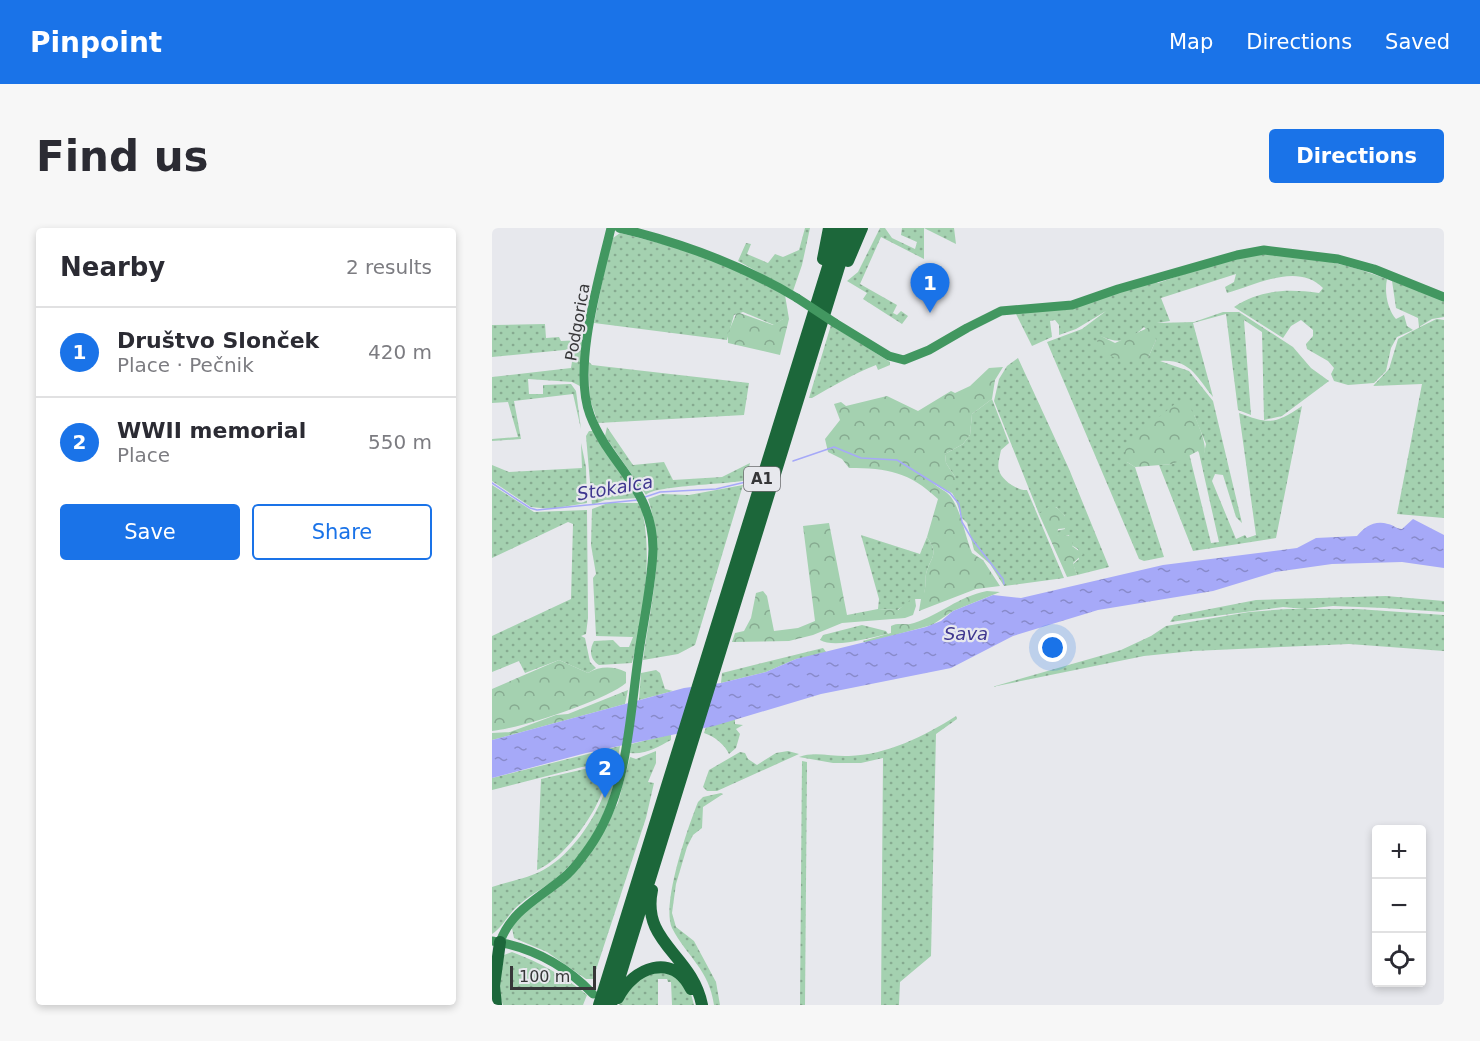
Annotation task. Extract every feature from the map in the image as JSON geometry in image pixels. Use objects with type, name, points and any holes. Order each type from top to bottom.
[{"type":"highway","points":[[811,322],[809,311],[829,228]]},
{"type":"highway","name":"A1","points":[[595,1001],[606,971],[612,964],[686,743],[840,228]]},
{"type":"highway","name":"A1","points":[[719,635],[851,228]]},
{"type":"highway","points":[[827,305],[837,292],[862,228]]},
{"type":"highway","name":"A1","points":[[610,1005],[670,814],[686,743]]},
{"type":"highway","points":[[670,814],[670,830],[651,897],[652,918],[659,936],[691,974],[702,1005]]},
{"type":"highway","points":[[492,959],[496,942]]},
{"type":"highway","points":[[496,942],[494,986],[496,1005]]},
{"type":"highway","points":[[616,1005],[631,979],[643,970],[660,967],[683,976],[692,990],[696,1005]]},
{"type":"main road","points":[[613,229],[690,246],[723,259],[797,298],[889,356],[904,360],[929,350],[1001,311],[1072,305],[1118,289],[1237,255],[1264,250],[1338,258],[1374,269],[1444,297]]},
{"type":"main road","name":"Podgorica","points":[[496,942],[518,913],[564,878],[589,848],[611,810],[622,767],[653,548],[645,504],[595,426],[588,407],[584,384],[585,351],[613,229]]},
{"type":"main road","points":[[496,942],[549,960],[572,974],[595,1001]]},
{"type":"green space","points":[[805,228],[810,228],[802,265],[793,291],[738,261],[746,243],[751,244],[747,254],[768,263],[775,254],[783,257],[799,250]]},
{"type":"green space","points":[[880,228],[885,228],[892,238],[915,249],[917,242],[901,235],[902,228],[924,228],[924,259],[881,237],[860,284],[897,305],[893,313],[897,315],[901,311],[908,316],[902,324],[863,299],[867,293],[847,281],[858,272]]},
{"type":"green space","points":[[924,228],[954,228],[956,244]]},
{"type":"green space","points":[[620,233],[706,255],[785,295],[789,319],[783,319],[774,325],[743,312],[734,315],[727,340],[594,323],[609,248],[613,238]]},
{"type":"green space","points":[[1270,253],[1329,262],[1387,279],[1386,295],[1391,311],[1396,319],[1404,315],[1407,326],[1413,330],[1397,337],[1391,348],[1386,371],[1374,383],[1348,385],[1334,381],[1331,374],[1334,368],[1328,361],[1307,349],[1306,344],[1313,336],[1313,330],[1301,320],[1291,326],[1283,338],[1234,307],[1254,297],[1275,292],[1319,293],[1323,288],[1313,280],[1289,276],[1263,281],[1227,293],[1225,287],[1234,282],[1236,274],[1161,298],[1170,321],[1157,323],[1194,322],[1223,312],[1239,312],[1293,347],[1311,368],[1329,381],[1282,416],[1264,420],[1262,332],[1244,320],[1251,415],[1238,410],[1226,314],[1193,323],[1213,397],[1192,371],[1179,363],[1160,361],[1189,371],[1213,401],[1242,523],[1236,517],[1223,475],[1215,474],[1212,481],[1236,539],[1245,535],[1247,538],[1256,535],[1239,413],[1265,421],[1271,421],[1285,417],[1302,406],[1276,538],[1193,551],[1159,465],[1173,464],[1189,453],[1211,543],[1219,542],[1199,453],[1204,453],[1206,444],[1194,415],[1127,462],[1135,467],[1164,557],[1144,561],[1139,559],[1047,342],[1082,329],[1106,311],[1076,329],[1059,335],[1059,325],[1055,320],[1050,321],[1052,337],[1032,346],[1014,310],[1052,310],[1155,281],[1158,283],[1219,262]],"holes":[[[1144,327],[1156,340],[1148,358],[1097,341],[1100,336],[1117,341],[1127,339]]]},
{"type":"green space","points":[[1392,281],[1444,300],[1444,317],[1432,319],[1419,327],[1418,318],[1396,308]]},
{"type":"green space","points":[[737,312],[773,325],[783,319],[789,319],[780,355],[728,343],[728,333]]},
{"type":"green space","points":[[1437,319],[1444,320],[1444,518],[1397,514],[1422,384],[1373,386],[1389,369],[1398,339]]},
{"type":"green space","points":[[545,324],[546,338],[559,337],[561,341],[583,340],[580,386],[572,382],[528,379],[529,394],[543,394],[543,385],[571,384],[576,391],[581,429],[573,394],[514,401],[521,439],[492,441],[492,439],[518,437],[508,402],[492,403],[492,377],[571,368],[574,349],[492,357],[492,325]]},
{"type":"green space","points":[[831,325],[890,362],[890,365],[878,370],[876,365],[809,398]]},
{"type":"green space","points":[[1154,325],[1156,340],[1148,358],[1122,362],[1099,349],[1097,341],[1099,335],[1115,343]]},
{"type":"green space","points":[[1018,358],[1069,469],[1109,567],[1077,575],[1073,564],[1079,559],[1078,549],[1071,545],[1069,535],[1062,537],[1057,535],[1056,531],[1065,529],[1065,516],[1056,507],[1039,514],[994,401],[999,379],[1007,366]]},
{"type":"green space","points":[[588,361],[592,365],[749,383],[744,415],[598,423],[590,399]]},
{"type":"green space","points":[[1003,367],[995,380],[992,399],[972,414],[970,435],[963,444],[945,454],[946,463],[955,477],[955,498],[952,493],[933,483],[947,493],[955,503],[972,553],[983,560],[1000,586],[976,589],[919,611],[921,599],[915,599],[916,606],[913,615],[905,618],[842,623],[813,635],[789,641],[732,642],[735,633],[744,631],[751,618],[756,593],[763,591],[767,596],[774,631],[798,628],[815,621],[803,526],[829,523],[847,615],[878,609],[898,610],[916,595],[924,593],[926,574],[933,556],[933,548],[927,537],[938,499],[907,477],[875,469],[849,468],[842,459],[828,452],[825,439],[840,420],[834,404],[841,402],[846,406],[887,396],[918,411],[951,391],[955,393],[970,386],[989,368]]},
{"type":"green space","points":[[992,399],[1009,443],[1001,450],[998,465],[1000,474],[1010,484],[1027,490],[1064,578],[1004,586],[990,564],[974,550],[967,523],[962,518],[955,498],[955,477],[946,463],[945,454],[963,444],[970,435],[972,414]]},
{"type":"green space","points":[[1185,401],[1199,426],[1204,443],[1204,453],[1198,451],[1173,464],[1135,467],[1127,462],[1125,451],[1129,442],[1176,403]]},
{"type":"green space","points":[[607,427],[633,465],[664,462],[673,480],[722,477],[750,463],[746,480],[661,489],[646,495],[605,436]]},
{"type":"green space","points":[[589,431],[593,431],[638,498],[605,500],[592,505],[586,436]]},
{"type":"green space","points":[[581,443],[586,467],[587,503],[550,509],[531,507],[492,481],[492,465],[509,472],[582,468]]},
{"type":"green space","points":[[492,485],[534,512],[587,510],[588,618],[586,634],[581,636],[585,638],[590,662],[596,668],[588,673],[559,660],[525,673],[519,661],[492,672],[492,636],[571,599],[573,524],[568,522],[492,558]]},
{"type":"green space","points":[[743,485],[695,645],[678,654],[643,660],[656,559],[656,538],[648,499],[662,494],[689,495]]},
{"type":"green space","points":[[608,503],[640,503],[646,541],[646,583],[632,663],[599,665],[591,654],[594,641],[613,640],[620,647],[629,647],[633,637],[596,636],[593,578],[596,574],[591,545],[592,509]]},
{"type":"green space","points":[[1051,505],[1058,508],[1068,524],[1068,528],[1058,529],[1057,535],[1073,536],[1072,546],[1083,554],[1073,563],[1077,575],[1067,577],[1039,514]]},
{"type":"green space","points":[[861,535],[920,554],[927,537],[933,548],[933,556],[926,574],[924,594],[897,610],[878,609],[879,599]]},
{"type":"green space","points":[[987,591],[1000,592],[953,611],[932,625],[865,643],[863,641],[891,633],[891,626],[914,623],[967,597]]},
{"type":"green space","points":[[1386,596],[1444,601],[1444,612],[1333,606],[1305,609],[1283,607],[1170,622],[1174,616],[1256,600]]},
{"type":"green space","points":[[1287,609],[1357,609],[1444,615],[1444,651],[1349,644],[1193,651],[1144,656],[992,687],[1121,650],[1166,626],[1249,612]]},
{"type":"green space","points":[[862,625],[886,631],[888,634],[843,643],[820,640],[823,635]]},
{"type":"green space","points":[[823,648],[827,653],[796,659],[766,672],[721,683],[722,673]]},
{"type":"green space","points":[[559,660],[588,673],[602,668],[621,670],[626,672],[626,683],[616,690],[562,713],[492,731],[492,689]]},
{"type":"green space","points":[[656,670],[660,673],[665,689],[673,691],[639,700],[641,673]]},
{"type":"green space","points":[[628,690],[625,704],[492,740],[492,733],[510,732],[556,715],[568,714]]},
{"type":"green space","points":[[956,716],[957,719],[936,734],[931,956],[900,982],[899,1005],[881,1005],[883,758],[861,763],[833,763],[799,757],[817,754],[849,756],[877,752],[905,743]]},
{"type":"green space","points":[[735,719],[735,724],[743,725],[736,729],[740,734],[736,748],[729,754],[719,741],[704,733],[706,727]]},
{"type":"green space","points":[[671,734],[671,740],[656,748],[641,753],[630,753],[631,744]]},
{"type":"green space","points":[[620,746],[618,757],[608,759],[605,765],[582,767],[492,790],[492,778]]},
{"type":"green space","points":[[656,751],[656,763],[648,782],[654,783],[646,818],[593,979],[586,979],[547,952],[514,938],[512,928],[516,920],[591,852],[618,803],[630,757],[636,759]]},
{"type":"green space","points":[[788,751],[799,754],[717,791],[707,791],[703,787],[709,770],[740,752],[745,753],[748,759],[757,765],[776,753]]},
{"type":"green space","points":[[802,761],[807,762],[805,1005],[800,1005]]},
{"type":"green space","points":[[618,762],[606,808],[583,850],[556,878],[516,907],[492,934],[492,887],[539,872],[564,855],[594,815],[604,794],[610,772]]},
{"type":"green space","points":[[589,768],[601,769],[606,776],[598,802],[570,844],[548,864],[537,870],[541,779]]},
{"type":"green space","points":[[723,794],[703,807],[702,828],[693,835],[687,847],[676,884],[672,913],[676,927],[694,941],[716,982],[720,1005],[714,1005],[702,972],[672,928],[670,902],[677,865],[698,802],[703,797]]},
{"type":"green space","points":[[512,952],[569,981],[587,995],[583,1005],[503,1005],[498,991],[504,955]]},
{"type":"green space","points":[[672,972],[691,994],[694,1005],[672,1005],[671,982],[667,979],[658,979],[658,1005],[619,1005],[623,994],[642,974]]},
{"type":"water","name":"Sava","points":[[1413,519],[1444,535],[1444,568],[1402,562],[1332,564],[1275,572],[1213,591],[1098,610],[1013,636],[951,668],[821,694],[714,726],[586,753],[492,778],[492,740],[684,688],[721,683],[766,672],[796,659],[926,627],[941,621],[953,611],[993,595],[1021,598],[1163,565],[1297,548],[1316,538],[1357,536],[1374,524],[1383,523],[1402,529]]},
{"type":"waterway","name":"Stokalca","points":[[793,461],[834,447],[861,458],[897,460],[950,493],[959,504],[962,522],[972,539],[1003,579],[1004,584]]},
{"type":"waterway","name":"Stokalca","points":[[645,497],[660,492],[716,489],[750,481]]},
{"type":"waterway","name":"Stokalca","points":[[492,483],[530,508],[537,510],[638,500]]},
{"type":"place","name":"Društvo Slonček","points":[[930,313]]},
{"type":"place","name":"WWII memorial","points":[[605,798]]}]
